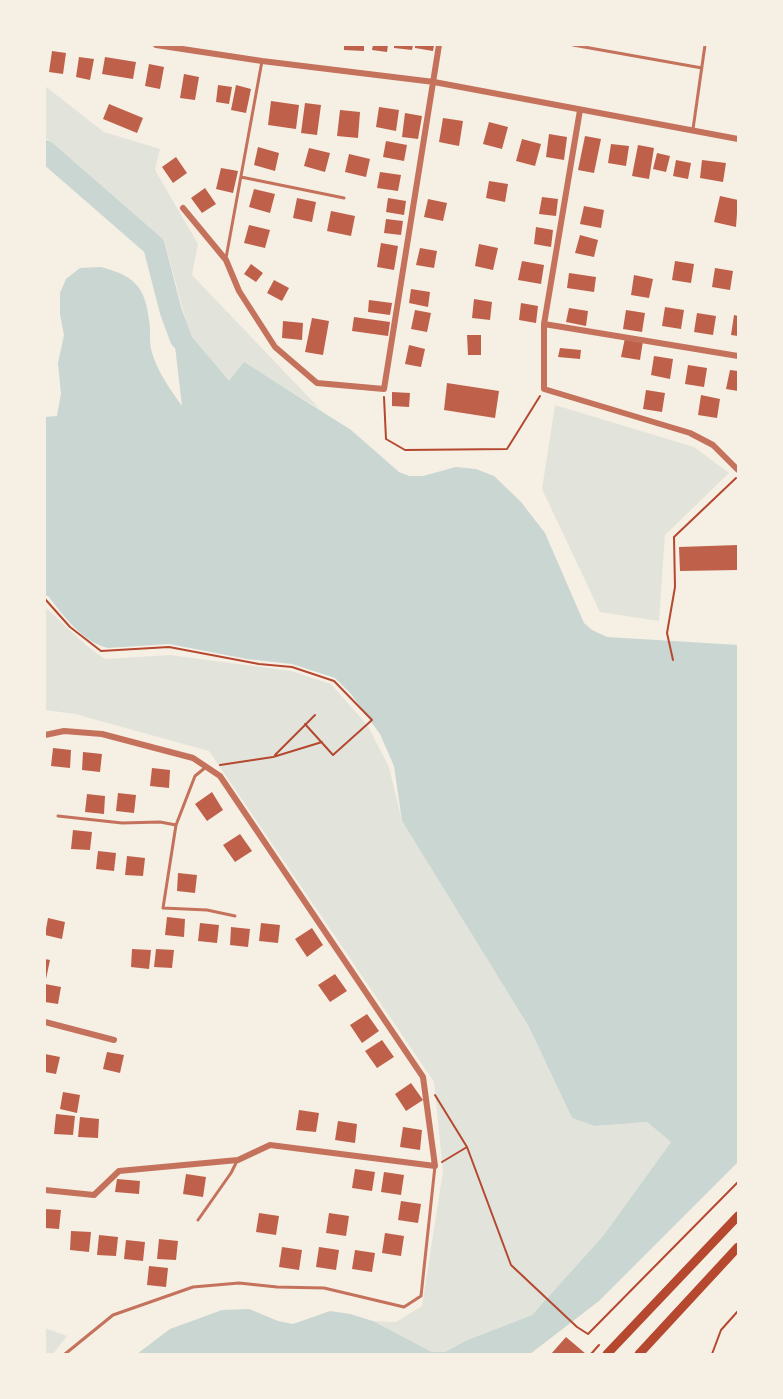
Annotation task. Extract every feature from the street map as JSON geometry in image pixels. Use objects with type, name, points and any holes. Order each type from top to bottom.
[{"type":"main road","points":[[607,1354],[738,1216]]},
{"type":"main road","points":[[639,1354],[738,1247]]},
{"type":"street","points":[[156,45],[262,61],[434,82],[738,139]]},
{"type":"street","points":[[183,208],[226,260],[239,291],[275,347],[317,383],[384,389],[439,45]]},
{"type":"street","points":[[580,110],[544,324],[544,389],[690,433],[713,445],[738,470]]},
{"type":"street","points":[[544,324],[738,356]]},
{"type":"street","points":[[45,735],[64,731],[102,734],[193,758],[220,776],[423,1077],[435,1166],[270,1145],[238,1160],[120,1171],[94,1195],[45,1190]]},
{"type":"street","points":[[45,1022],[114,1040]]},
{"type":"lane","points":[[573,45],[702,68]]},
{"type":"lane","points":[[693,131],[705,45]]},
{"type":"lane","points":[[226,260],[262,61]]},
{"type":"lane","points":[[242,177],[344,198]]},
{"type":"lane","points":[[208,766],[195,776],[176,825],[163,908],[207,910],[235,916]]},
{"type":"lane","points":[[58,816],[122,823],[160,822],[176,825]]},
{"type":"lane","points":[[198,1220],[238,1160]]},
{"type":"lane","points":[[66,1354],[113,1315],[193,1287],[239,1283],[324,1288],[404,1307],[421,1296],[435,1166]]},
{"type":"path","points":[[384,389],[386,439],[405,450],[507,449],[544,389]]},
{"type":"path","points":[[673,660],[667,633],[675,587],[674,537],[738,476]]},
{"type":"path","points":[[45,599],[70,627],[101,651],[169,647],[259,664],[292,667],[334,681],[372,720],[333,755],[305,724]]},
{"type":"path","points":[[273,757],[315,715]]},
{"type":"path","points":[[208,766],[273,757],[322,742]]},
{"type":"path","points":[[435,1094],[467,1147],[510,1265],[577,1327],[588,1334],[738,1182]]},
{"type":"path","points":[[435,1166],[467,1147]]},
{"type":"path","points":[[712,1354],[721,1330],[738,1311]]},
{"type":"path","points":[[591,1354],[599,1345]]},
{"type":"shaded area","points":[[45,86],[104,132],[160,149],[155,170],[198,244],[192,275],[320,409],[244,363],[229,382],[190,336],[165,243],[45,137]]},
{"type":"shaded area","points":[[101,267],[122,274],[136,284],[141,291],[150,324],[150,345],[153,357],[182,406],[171,312],[229,381],[244,362],[351,430],[399,472],[409,476],[423,476],[456,467],[476,469],[494,476],[521,502],[545,533],[584,623],[592,630],[607,637],[738,645],[738,1162],[599,1301],[530,1354],[137,1354],[170,1329],[222,1310],[249,1309],[278,1321],[293,1324],[330,1311],[350,1314],[373,1321],[432,1352],[445,1352],[465,1341],[532,1315],[603,1236],[671,1142],[647,1122],[595,1126],[572,1118],[529,1027],[402,821],[394,766],[380,734],[351,694],[335,678],[292,664],[247,659],[169,644],[108,648],[82,634],[45,595],[45,417],[57,416],[61,394],[58,363],[64,335],[60,314],[60,293],[66,279],[80,268]]},
{"type":"shaded area","points":[[555,405],[694,447],[729,473],[665,535],[659,621],[600,612],[542,489]]},
{"type":"shaded area","points":[[45,607],[87,646],[105,659],[170,655],[291,671],[331,684],[368,726],[389,767],[402,821],[529,1027],[572,1118],[596,1126],[647,1122],[671,1142],[603,1236],[532,1315],[465,1341],[445,1352],[432,1352],[373,1321],[396,1322],[422,1306],[443,1171],[434,1082],[209,751],[75,714],[45,710]]},
{"type":"shaded area","points":[[45,1328],[67,1336],[53,1354],[45,1354]]},
{"type":"building","points":[[344,45],[364,45],[364,51],[344,50]]},
{"type":"building","points":[[373,45],[388,45],[387,52],[372,50]]},
{"type":"building","points":[[394,45],[413,45],[412,50],[394,48]]},
{"type":"building","points":[[415,45],[434,45],[433,51],[415,48]]},
{"type":"building","points":[[52,51],[66,53],[63,74],[49,72]]},
{"type":"building","points":[[79,57],[94,59],[90,80],[76,77]]},
{"type":"building","points":[[105,57],[136,62],[133,79],[102,74]]},
{"type":"building","points":[[149,64],[164,67],[160,89],[145,86]]},
{"type":"building","points":[[184,74],[199,77],[195,100],[180,98]]},
{"type":"building","points":[[218,85],[232,87],[229,104],[216,102]]},
{"type":"building","points":[[236,85],[251,89],[246,113],[231,110]]},
{"type":"building","points":[[271,101],[299,105],[296,129],[268,125]]},
{"type":"building","points":[[305,103],[321,105],[317,135],[301,133]]},
{"type":"building","points":[[109,104],[143,118],[137,133],[103,119]]},
{"type":"building","points":[[379,107],[399,110],[396,131],[376,127]]},
{"type":"building","points":[[340,110],[360,112],[358,138],[337,136]]},
{"type":"building","points":[[405,113],[422,116],[418,139],[402,137]]},
{"type":"building","points":[[443,118],[463,121],[459,146],[439,142]]},
{"type":"building","points":[[489,122],[508,127],[502,149],[483,144]]},
{"type":"building","points":[[549,134],[567,137],[564,160],[546,157]]},
{"type":"building","points":[[585,136],[601,139],[594,173],[578,170]]},
{"type":"building","points":[[522,139],[541,144],[535,166],[516,161]]},
{"type":"building","points":[[386,141],[407,145],[404,161],[383,157]]},
{"type":"building","points":[[611,144],[629,146],[626,166],[608,163]]},
{"type":"building","points":[[638,145],[654,148],[649,179],[632,176]]},
{"type":"building","points":[[258,147],[279,153],[275,171],[254,165]]},
{"type":"building","points":[[309,148],[330,153],[325,172],[304,166]]},
{"type":"building","points":[[657,153],[670,156],[666,172],[653,169]]},
{"type":"building","points":[[349,154],[370,159],[366,177],[345,172]]},
{"type":"building","points":[[176,157],[187,173],[173,183],[162,167]]},
{"type":"building","points":[[676,160],[691,163],[688,179],[673,176]]},
{"type":"building","points":[[702,160],[726,163],[723,182],[700,178]]},
{"type":"building","points":[[221,168],[238,171],[233,193],[216,189]]},
{"type":"building","points":[[380,172],[401,175],[398,191],[377,188]]},
{"type":"building","points":[[489,181],[508,184],[505,202],[486,198]]},
{"type":"building","points":[[205,188],[216,204],[202,213],[191,198]]},
{"type":"building","points":[[254,189],[275,194],[270,213],[249,207]]},
{"type":"building","points":[[720,196],[738,200],[736,227],[714,222]]},
{"type":"building","points":[[542,197],[558,199],[556,216],[539,214]]},
{"type":"building","points":[[297,198],[316,202],[312,222],[293,218]]},
{"type":"building","points":[[388,198],[406,201],[404,215],[386,212]]},
{"type":"building","points":[[428,199],[447,203],[443,221],[424,217]]},
{"type":"building","points":[[584,206],[604,210],[601,228],[580,224]]},
{"type":"building","points":[[331,211],[355,216],[351,236],[327,231]]},
{"type":"building","points":[[386,219],[403,221],[401,235],[384,233]]},
{"type":"building","points":[[249,225],[270,230],[265,248],[244,243]]},
{"type":"building","points":[[536,227],[553,230],[551,247],[534,244]]},
{"type":"building","points":[[580,235],[598,240],[594,257],[575,253]]},
{"type":"building","points":[[381,243],[398,246],[394,270],[377,267]]},
{"type":"building","points":[[479,244],[498,248],[493,270],[475,266]]},
{"type":"building","points":[[420,248],[437,251],[434,268],[416,265]]},
{"type":"building","points":[[522,261],[544,265],[541,284],[518,280]]},
{"type":"building","points":[[675,261],[694,264],[691,283],[672,280]]},
{"type":"building","points":[[251,264],[263,273],[256,282],[244,274]]},
{"type":"building","points":[[715,268],[733,271],[730,290],[712,287]]},
{"type":"building","points":[[569,273],[596,277],[594,292],[567,288]]},
{"type":"building","points":[[634,275],[653,279],[649,298],[631,295]]},
{"type":"building","points":[[274,280],[289,288],[282,301],[267,293]]},
{"type":"building","points":[[411,289],[430,292],[428,307],[409,303]]},
{"type":"building","points":[[474,299],[492,302],[490,320],[472,318]]},
{"type":"building","points":[[369,300],[392,303],[390,315],[368,312]]},
{"type":"building","points":[[521,303],[538,306],[536,323],[519,320]]},
{"type":"building","points":[[665,307],[684,310],[681,329],[662,326]]},
{"type":"building","points":[[569,308],[588,311],[586,326],[566,322]]},
{"type":"building","points":[[415,310],[431,313],[427,332],[411,329]]},
{"type":"building","points":[[626,310],[645,313],[642,332],[623,329]]},
{"type":"building","points":[[697,313],[716,316],[713,335],[694,332]]},
{"type":"building","points":[[734,315],[738,316],[738,336],[731,335]]},
{"type":"building","points":[[354,317],[390,322],[388,336],[352,331]]},
{"type":"building","points":[[312,318],[329,321],[323,355],[305,352]]},
{"type":"building","points":[[283,321],[303,323],[302,340],[282,338]]},
{"type":"building","points":[[467,335],[481,335],[481,355],[468,355]]},
{"type":"building","points":[[625,338],[643,341],[640,360],[621,357]]},
{"type":"building","points":[[409,345],[425,349],[421,367],[405,364]]},
{"type":"building","points":[[560,348],[581,350],[580,359],[558,357]]},
{"type":"building","points":[[654,356],[673,359],[670,379],[651,375]]},
{"type":"building","points":[[688,365],[707,368],[704,387],[685,384]]},
{"type":"building","points":[[730,370],[738,371],[738,391],[726,389]]},
{"type":"building","points":[[447,383],[499,391],[495,418],[444,410]]},
{"type":"building","points":[[646,390],[665,393],[662,412],[643,409]]},
{"type":"building","points":[[392,392],[410,393],[409,407],[392,406]]},
{"type":"building","points":[[701,395],[720,399],[717,418],[698,415]]},
{"type":"building","points":[[738,545],[738,570],[680,571],[679,547]]},
{"type":"building","points":[[53,748],[71,750],[70,768],[51,766]]},
{"type":"building","points":[[83,752],[102,754],[100,772],[82,770]]},
{"type":"building","points":[[152,768],[170,770],[169,788],[150,786]]},
{"type":"building","points":[[212,792],[223,810],[207,821],[195,804]]},
{"type":"building","points":[[118,793],[136,795],[134,813],[116,811]]},
{"type":"building","points":[[87,794],[105,796],[104,814],[85,812]]},
{"type":"building","points":[[73,830],[92,832],[90,850],[71,849]]},
{"type":"building","points":[[240,834],[252,851],[235,862],[223,845]]},
{"type":"building","points":[[98,851],[116,853],[114,871],[96,869]]},
{"type":"building","points":[[127,856],[145,858],[143,876],[125,875]]},
{"type":"building","points":[[178,873],[197,875],[195,893],[177,891]]},
{"type":"building","points":[[167,917],[185,919],[184,937],[165,935]]},
{"type":"building","points":[[48,918],[65,922],[62,939],[45,935]]},
{"type":"building","points":[[200,923],[219,925],[217,943],[198,941]]},
{"type":"building","points":[[261,923],[280,925],[278,943],[259,941]]},
{"type":"building","points":[[231,927],[250,929],[248,947],[230,945]]},
{"type":"building","points":[[312,928],[323,945],[307,957],[295,939]]},
{"type":"building","points":[[132,949],[151,950],[149,969],[131,967]]},
{"type":"building","points":[[156,949],[174,950],[172,968],[154,967]]},
{"type":"building","points":[[45,959],[50,960],[46,979],[45,979]]},
{"type":"building","points":[[335,974],[347,991],[330,1002],[318,985]]},
{"type":"building","points":[[45,984],[61,987],[58,1004],[45,1002]]},
{"type":"building","points":[[367,1014],[379,1031],[362,1043],[350,1025]]},
{"type":"building","points":[[382,1040],[394,1057],[377,1068],[365,1051]]},
{"type":"building","points":[[107,1052],[124,1055],[120,1073],[103,1069]]},
{"type":"building","points":[[45,1054],[60,1057],[56,1074],[45,1072]]},
{"type":"building","points":[[411,1083],[423,1100],[406,1111],[395,1094]]},
{"type":"building","points":[[63,1092],[80,1095],[77,1113],[60,1109]]},
{"type":"building","points":[[299,1110],[319,1113],[316,1132],[296,1130]]},
{"type":"building","points":[[56,1114],[75,1116],[73,1135],[54,1134]]},
{"type":"building","points":[[80,1117],[99,1119],[98,1138],[78,1137]]},
{"type":"building","points":[[338,1121],[357,1124],[355,1143],[335,1140]]},
{"type":"building","points":[[403,1127],[422,1130],[420,1150],[400,1147]]},
{"type":"building","points":[[355,1169],[375,1172],[372,1191],[352,1188]]},
{"type":"building","points":[[384,1172],[404,1175],[401,1195],[381,1192]]},
{"type":"building","points":[[186,1174],[206,1177],[203,1197],[183,1194]]},
{"type":"building","points":[[117,1179],[140,1181],[139,1194],[115,1192]]},
{"type":"building","points":[[401,1201],[421,1204],[418,1223],[398,1220]]},
{"type":"building","points":[[45,1209],[61,1210],[59,1229],[45,1228]]},
{"type":"building","points":[[259,1213],[279,1216],[276,1235],[256,1232]]},
{"type":"building","points":[[329,1213],[349,1216],[346,1236],[326,1233]]},
{"type":"building","points":[[71,1231],[91,1232],[89,1252],[70,1250]]},
{"type":"building","points":[[385,1233],[404,1236],[401,1256],[382,1253]]},
{"type":"building","points":[[99,1235],[118,1237],[116,1256],[97,1255]]},
{"type":"building","points":[[159,1239],[178,1241],[176,1260],[157,1259]]},
{"type":"building","points":[[126,1240],[145,1242],[143,1261],[124,1259]]},
{"type":"building","points":[[282,1247],[302,1250],[299,1270],[279,1267]]},
{"type":"building","points":[[319,1247],[339,1250],[336,1270],[316,1267]]},
{"type":"building","points":[[355,1250],[375,1253],[372,1272],[352,1269]]},
{"type":"building","points":[[149,1266],[168,1268],[166,1287],[147,1285]]},
{"type":"building","points":[[566,1337],[586,1354],[551,1354]]},
{"type":"waterway","points":[[45,151],[154,246],[171,312],[181,339]]}]
